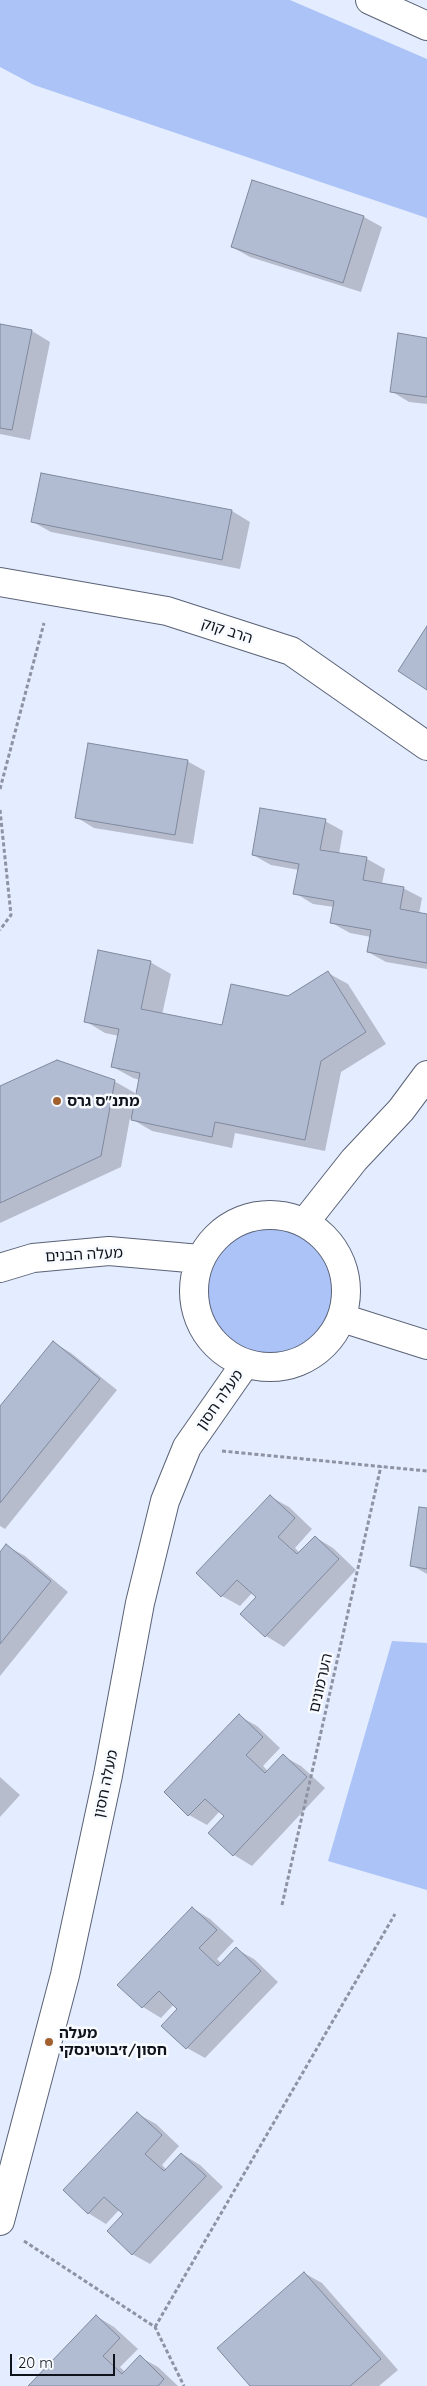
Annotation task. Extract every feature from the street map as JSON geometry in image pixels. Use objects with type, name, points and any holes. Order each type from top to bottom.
[{"type":"street","points":[[370,0],[427,26]]},
{"type":"street","name":"הרב קוק","points":[[0,582],[168,611],[291,651],[427,746]]},
{"type":"street","points":[[305,1222],[354,1160],[401,1110],[427,1075]]},
{"type":"street","points":[[257,1215],[282,1215],[305,1222],[324,1236],[337,1253],[342,1267],[347,1296],[342,1318],[331,1338],[314,1354],[292,1365],[268,1368],[245,1364],[223,1352],[205,1332],[195,1309],[193,1284],[200,1259],[213,1238],[233,1223],[257,1215]]},
{"type":"street","name":"מעלה הבנים","points":[[0,1268],[33,1258],[109,1251],[200,1259]]},
{"type":"street","points":[[342,1318],[427,1345]]},
{"type":"street","name":"מעלה חסון","points":[[8,2228],[108,1775],[140,1603],[165,1501],[187,1447],[245,1364]]},
{"type":"path","points":[[0,789],[52,591]]},
{"type":"path","points":[[0,810],[11,915],[0,930]]},
{"type":"path","points":[[187,1447],[427,1471]]},
{"type":"path","name":"הערמונים","points":[[282,1905],[381,1466]]},
{"type":"path","points":[[155,2327],[395,1914]]},
{"type":"path","points":[[8,2228],[155,2327],[184,2386]]},
{"type":"shaded area","points":[[0,0],[290,0],[427,59],[427,218],[34,85],[0,67]]},
{"type":"shaded area","points":[[270,1227],[283,1228],[295,1232],[316,1246],[330,1267],[334,1279],[334,1305],[330,1317],[316,1338],[295,1352],[283,1356],[270,1357],[257,1356],[245,1352],[224,1338],[210,1317],[206,1305],[205,1292],[206,1279],[210,1267],[224,1246],[245,1232],[257,1228]]},
{"type":"shaded area","points":[[392,1641],[427,1643],[427,1890],[328,1861]]},
{"type":"building","points":[[252,180],[364,216],[343,283],[231,247]]},
{"type":"building","points":[[0,324],[32,330],[12,430],[0,428]]},
{"type":"building","points":[[398,333],[427,338],[427,397],[390,392]]},
{"type":"building","points":[[41,473],[232,510],[222,560],[31,522]]},
{"type":"building","points":[[427,626],[427,690],[398,671]]},
{"type":"building","points":[[88,743],[188,760],[175,835],[75,818]]},
{"type":"building","points":[[260,808],[326,819],[320,850],[367,857],[363,880],[404,887],[400,909],[427,914],[427,963],[367,952],[371,930],[330,923],[334,901],[293,894],[299,864],[252,855]]},
{"type":"building","points":[[98,950],[151,961],[141,1009],[222,1025],[231,984],[288,996],[328,971],[366,1032],[321,1061],[305,1140],[215,1122],[212,1137],[131,1120],[140,1073],[111,1067],[119,1029],[84,1022]]},
{"type":"building","points":[[57,1060],[115,1080],[101,1156],[0,1203],[0,1086]]},
{"type":"building","points":[[53,1341],[100,1379],[0,1503],[0,1406]]},
{"type":"building","points":[[270,1495],[295,1518],[278,1537],[297,1554],[315,1536],[339,1559],[265,1637],[240,1614],[256,1597],[237,1580],[221,1597],[196,1573]]},
{"type":"building","points":[[419,1507],[427,1508],[427,1569],[410,1566]]},
{"type":"building","points":[[6,1544],[51,1581],[0,1644],[0,1552]]},
{"type":"building","points":[[239,1714],[263,1737],[246,1755],[265,1773],[283,1754],[307,1777],[233,1856],[208,1833],[224,1816],[205,1799],[188,1816],[164,1792]]},
{"type":"building","points":[[192,1907],[217,1930],[199,1948],[218,1966],[236,1947],[261,1971],[186,2049],[161,2026],[177,2009],[159,1991],[142,2008],[117,1985]]},
{"type":"building","points":[[137,2112],[162,2135],[145,2154],[164,2171],[181,2153],[206,2176],[132,2255],[107,2231],[123,2214],[104,2197],[88,2214],[63,2190]]},
{"type":"building","points":[[304,2272],[381,2359],[350,2386],[250,2386],[217,2348]]},
{"type":"building","points":[[96,2315],[120,2338],[103,2356],[122,2374],[140,2355],[164,2379],[158,2386],[28,2386]]},
{"type":"place","name":"מתנ\"ס גרס","points":[[57,1101]]},
{"type":"place","name":"מעלה חסון/ז׳בוטינסקי","points":[[49,2042]]}]
